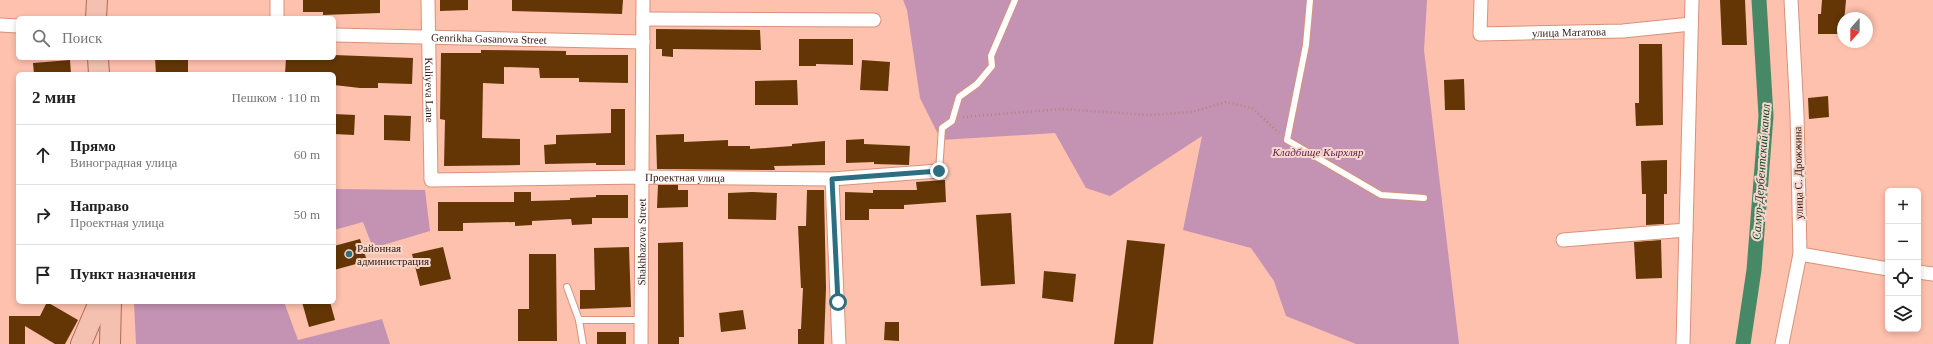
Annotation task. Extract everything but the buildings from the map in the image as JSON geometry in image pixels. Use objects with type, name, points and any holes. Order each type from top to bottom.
[{"type":"main road","points":[[97,16],[98,0]]},
{"type":"main road","points":[[99,60],[100,72]]},
{"type":"main road","points":[[81,344],[98,304]]},
{"type":"main road","points":[[110,344],[111,304]]},
{"type":"street","points":[[277,0],[277,16]]},
{"type":"street","name":"Kuliyeva Lane","points":[[428,0],[427,38],[431,180]]},
{"type":"street","name":"Shakhbazova Street","points":[[641,344],[644,0]]},
{"type":"street","name":"улица Мататова","points":[[1480,0],[1480,34],[1623,31],[1691,24]]},
{"type":"street","points":[[1683,344],[1692,0]]},
{"type":"street","name":"улица С. Дрожжина","points":[[1782,344],[1800,254],[1797,114],[1791,0]]},
{"type":"street","points":[[643,19],[874,20]]},
{"type":"street","points":[[0,26],[16,26]]},
{"type":"street","name":"Genrikha Gasanova Street","points":[[336,35],[643,42]]},
{"type":"street","name":"Проектная улица","points":[[431,180],[642,177],[832,179],[939,171]]},
{"type":"street","points":[[832,179],[839,344]]},
{"type":"street","points":[[1563,240],[1686,230]]},
{"type":"street","points":[[1800,254],[1885,268]]},
{"type":"street","points":[[1921,272],[1933,274]]},
{"type":"lane","points":[[939,171],[942,128],[952,121],[959,97],[977,84],[992,66],[991,56],[1002,26],[1015,0]]},
{"type":"lane","points":[[1310,0],[1306,45],[1287,140],[1382,195],[1424,198]]},
{"type":"lane","points":[[567,288],[578,320],[583,344]]},
{"type":"lane","points":[[578,320],[642,320]]},
{"type":"path","points":[[952,118],[1062,109],[1148,115],[1192,112],[1226,102],[1252,108],[1287,140]]},
{"type":"green space","name":"Кладбище Кырхляр","points":[[903,0],[1427,0],[1424,50],[1459,344],[1356,344],[1286,316],[1274,281],[1251,248],[1183,230],[1202,136],[1110,196],[1086,188],[1055,133],[941,140],[920,98],[907,10]]},
{"type":"green space","points":[[336,189],[425,190],[430,231],[373,248],[363,222],[336,229]]},
{"type":"green space","points":[[134,304],[285,304],[298,340],[382,319],[390,344],[136,344]]},
{"type":"waterway","name":"Самур-Дербентский канал","points":[[1743,344],[1754,270],[1766,116],[1759,0]]},
{"type":"place","name":"Районная администрация","points":[[349,254]]},
{"type":"route","points":[[838,302],[832,179],[939,171]]}]
